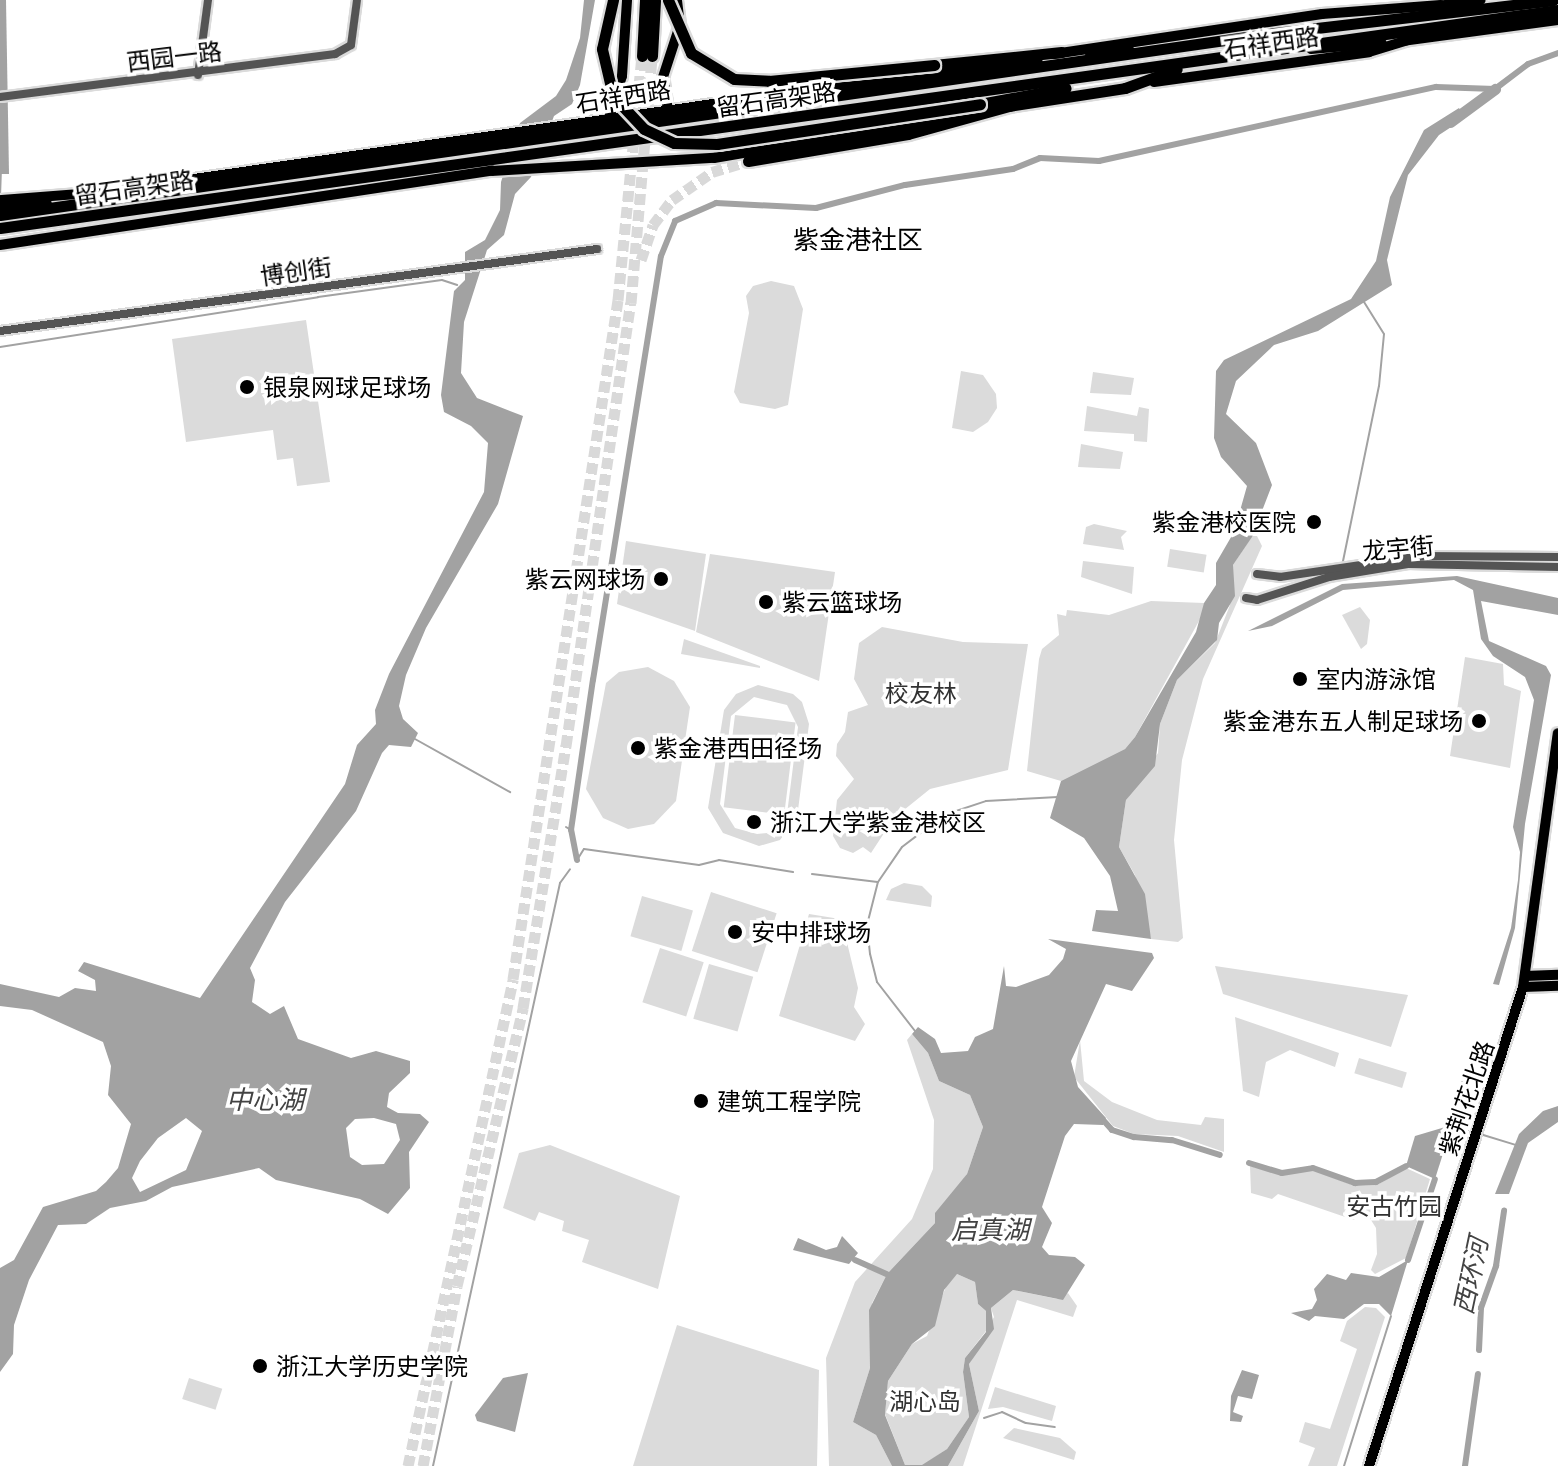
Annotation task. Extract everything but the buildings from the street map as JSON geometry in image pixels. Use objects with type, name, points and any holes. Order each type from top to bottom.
[{"type":"highway","points":[[613,0],[602,49],[613,96],[644,129],[674,143],[717,144],[978,108],[1142,70]]},
{"type":"highway","points":[[645,0],[647,56],[655,0]]},
{"type":"highway","points":[[668,0],[691,53],[734,79],[769,81],[1061,52]]},
{"type":"highway","name":"留石高架路","points":[[4,207],[86,204],[505,146],[551,134],[1201,47],[1274,33],[1553,0]]},
{"type":"highway","name":"留石高架路","points":[[2,236],[82,216],[500,166],[553,153],[1558,10]]},
{"type":"highway","points":[[978,66],[1201,47]]},
{"type":"highway","points":[[1125,88],[1201,61]]},
{"type":"highway","name":"石祥西路","points":[[978,108],[1125,88]]},
{"type":"highway","points":[[748,161],[908,134],[978,108]]},
{"type":"main road","points":[[608,121],[622,76],[627,0]]},
{"type":"main road","points":[[668,111],[663,77],[680,25],[677,0]]},
{"type":"main road","name":"石祥西路","points":[[1274,33],[1481,0]]},
{"type":"main road","name":"石祥西路","points":[[4,207],[512,133],[551,134],[668,111],[1322,14],[1441,5]]},
{"type":"main road","name":"石祥西路","points":[[1289,50],[1408,40],[1558,20]]},
{"type":"main road","name":"石祥西路","points":[[1125,88],[1369,52],[1408,40]]},
{"type":"main road","name":"石祥西路","points":[[2,236],[500,166],[703,160],[978,108]]},
{"type":"main road","name":"紫荆花北路","points":[[1369,1466],[1524,982],[1558,733]]},
{"type":"main road","points":[[1524,982],[1558,975]]},
{"type":"main road","points":[[1524,982],[1558,986]]},
{"type":"street","points":[[198,75],[208,0]]},
{"type":"street","name":"西园一路","points":[[0,97],[198,75],[335,54],[351,45],[357,0]]},
{"type":"street","name":"博创街","points":[[0,331],[597,249]]},
{"type":"street","name":"龙宇街","points":[[1257,574],[1280,577],[1329,572],[1421,556],[1558,557]]},
{"type":"street","name":"龙宇街","points":[[1357,567],[1492,562],[1558,567]]},
{"type":"street","name":"龙宇街","points":[[1246,598],[1257,600],[1329,572]]},
{"type":"green space","points":[[771,281],[794,286],[803,309],[788,405],[775,409],[740,403],[734,392],[749,313],[746,296],[753,286]]},
{"type":"green space","name":"银泉网球足球场","points":[[306,320],[330,482],[297,486],[293,458],[277,460],[273,430],[186,442],[172,339]]},
{"type":"green space","points":[[961,371],[983,375],[996,394],[997,408],[988,422],[973,432],[952,428]]},
{"type":"green space","points":[[1093,372],[1134,378],[1131,395],[1090,393]]},
{"type":"green space","points":[[1087,406],[1137,416],[1139,407],[1149,409],[1147,442],[1134,441],[1134,434],[1084,431]]},
{"type":"green space","points":[[1081,444],[1123,452],[1120,469],[1078,467]]},
{"type":"green space","points":[[1094,524],[1127,531],[1121,537],[1124,550],[1083,544],[1086,527]]},
{"type":"green space","points":[[1252,536],[1257,536],[1262,546],[1203,679],[1182,760],[1174,840],[1183,938],[1178,942],[1151,939],[1135,875],[1119,847],[1126,800],[1158,753],[1160,724],[1177,680],[1215,643],[1230,605],[1233,565]]},
{"type":"green space","name":"紫云网球场","points":[[626,541],[706,554],[695,631],[617,604]]},
{"type":"green space","points":[[1170,549],[1207,555],[1204,573],[1167,567]]},
{"type":"green space","name":"紫云篮球场","points":[[710,554],[835,572],[819,681],[696,632]]},
{"type":"green space","points":[[1083,561],[1134,567],[1132,594],[1081,577]]},
{"type":"green space","points":[[1151,601],[1204,603],[1205,610],[1135,737],[1125,749],[1061,781],[1027,771],[1039,659],[1042,649],[1059,635],[1057,614],[1066,616],[1067,610],[1109,615]]},
{"type":"green space","points":[[1360,607],[1370,620],[1367,644],[1361,649],[1342,615]]},
{"type":"green space","name":"校友林","points":[[882,627],[963,642],[1028,644],[1008,770],[930,789],[894,818],[871,853],[863,847],[853,853],[840,848],[833,836],[837,800],[854,779],[836,756],[837,744],[845,732],[848,712],[868,705],[854,679],[859,643]]},
{"type":"green space","points":[[684,639],[760,666],[760,668],[681,654]]},
{"type":"green space","name":"紫金港东五人制足球场","points":[[1465,657],[1503,664],[1504,685],[1521,691],[1510,768],[1450,756]]},
{"type":"green space","name":"紫金港西田径场","points":[[648,667],[674,681],[690,707],[676,801],[654,824],[628,829],[603,818],[586,789],[606,683],[619,672]]},
{"type":"green space","points":[[758,685],[793,694],[802,702],[809,724],[797,818],[780,840],[759,846],[723,833],[708,808],[724,710],[736,694]],"holes":[[[754,697],[787,705],[798,727],[787,814],[767,833],[757,834],[735,828],[720,804],[731,716]]]},
{"type":"green space","points":[[735,715],[796,722],[784,815],[724,807]]},
{"type":"green space","points":[[904,883],[922,886],[932,896],[931,907],[886,900],[891,889]]},
{"type":"green space","name":"安中排球场","points":[[711,892],[777,913],[757,972],[692,951]]},
{"type":"green space","points":[[642,896],[693,911],[681,951],[630,936]]},
{"type":"green space","points":[[809,914],[840,919],[843,926],[858,988],[854,1007],[865,1024],[855,1041],[779,1016]]},
{"type":"green space","points":[[660,948],[704,962],[686,1016],[642,1002]]},
{"type":"green space","points":[[709,964],[753,977],[738,1031],[693,1019]]},
{"type":"green space","points":[[1215,966],[1408,995],[1391,1047],[1223,994]]},
{"type":"green space","points":[[1235,1017],[1339,1053],[1335,1067],[1290,1050],[1266,1062],[1259,1097],[1243,1091]]},
{"type":"green space","points":[[912,1034],[928,1053],[939,1081],[970,1095],[983,1127],[967,1174],[935,1223],[887,1274],[872,1303],[870,1368],[853,1422],[876,1435],[892,1466],[829,1466],[826,1358],[855,1282],[912,1219],[933,1169],[934,1120],[907,1040]]},
{"type":"green space","points":[[1080,1040],[1084,1081],[1112,1102],[1157,1120],[1201,1125],[1205,1117],[1224,1119],[1224,1152],[1178,1136],[1134,1134],[1113,1126],[1074,1077]]},
{"type":"green space","points":[[1359,1058],[1407,1073],[1402,1088],[1354,1073]]},
{"type":"green space","points":[[550,1145],[680,1196],[658,1289],[582,1262],[589,1240],[562,1231],[564,1221],[539,1212],[535,1221],[503,1208],[519,1153]]},
{"type":"green space","name":"安古竹园","points":[[1250,1166],[1282,1175],[1313,1170],[1355,1186],[1377,1185],[1406,1168],[1430,1179],[1406,1258],[1375,1274],[1371,1270],[1377,1254],[1376,1228],[1366,1212],[1359,1207],[1354,1220],[1278,1194],[1272,1199],[1251,1193]]},
{"type":"green space","name":"湖心岛","points":[[957,1274],[975,1282],[978,1304],[986,1311],[986,1331],[965,1358],[963,1372],[969,1417],[947,1449],[922,1466],[905,1465],[885,1414],[888,1381],[912,1344],[927,1336],[950,1276]]},
{"type":"green space","points":[[1013,1290],[1057,1299],[1068,1293],[1077,1306],[1073,1317],[1017,1300],[963,1466],[948,1466],[979,1411],[969,1364],[994,1317],[991,1308]]},
{"type":"green space","points":[[1365,1307],[1376,1308],[1385,1317],[1337,1466],[1308,1466],[1315,1448],[1299,1442],[1305,1422],[1330,1429],[1357,1349],[1340,1341],[1347,1321]]},
{"type":"green space","points":[[677,1325],[819,1370],[817,1466],[633,1466]]},
{"type":"green space","points":[[189,1378],[222,1389],[215,1410],[182,1399]]},
{"type":"green space","points":[[995,1387],[1056,1406],[1052,1421],[1003,1407],[988,1409]]},
{"type":"green space","points":[[1014,1428],[1060,1438],[1076,1452],[1074,1460],[1003,1438]]},
{"type":"water","points":[[0,0],[6,0],[9,174],[0,174]]},
{"type":"water","name":"中心湖","points":[[584,0],[595,0],[580,85],[572,104],[554,116],[531,177],[515,194],[504,235],[487,250],[464,322],[461,373],[477,398],[523,416],[498,504],[426,628],[406,675],[399,706],[403,719],[418,733],[411,747],[389,745],[382,753],[356,811],[285,902],[250,968],[255,980],[252,1002],[270,1014],[284,1006],[298,1039],[351,1058],[376,1051],[410,1061],[410,1073],[389,1093],[387,1107],[398,1113],[420,1114],[429,1122],[409,1152],[410,1188],[388,1214],[360,1199],[276,1180],[259,1168],[172,1187],[146,1201],[110,1208],[86,1224],[58,1225],[29,1280],[14,1325],[13,1354],[0,1372],[0,1268],[14,1260],[43,1207],[96,1191],[106,1182],[118,1168],[131,1124],[108,1095],[111,1066],[103,1042],[32,1010],[0,1006],[0,984],[59,997],[75,988],[96,991],[95,980],[78,971],[84,962],[200,998],[345,784],[357,745],[376,724],[375,710],[389,674],[484,492],[488,443],[471,426],[444,412],[441,395],[454,291],[465,280],[465,252],[485,240],[500,210],[501,182],[520,123],[556,96],[566,80],[580,38]],"holes":[[[186,1118],[202,1131],[186,1170],[140,1192],[132,1178],[140,1161],[158,1138]],[[374,1118],[396,1124],[400,1140],[384,1164],[362,1165],[350,1157],[346,1128],[355,1119]]]},
{"type":"water","points":[[1459,108],[1465,118],[1439,135],[1408,175],[1387,260],[1392,285],[1318,331],[1274,345],[1236,381],[1226,414],[1256,443],[1272,485],[1252,537],[1233,565],[1235,596],[1219,623],[1217,640],[1177,680],[1160,724],[1155,766],[1126,800],[1119,847],[1145,894],[1151,939],[1092,931],[1096,910],[1118,911],[1110,876],[1084,838],[1050,818],[1061,781],[1125,749],[1135,737],[1196,632],[1204,603],[1216,585],[1216,563],[1234,532],[1247,486],[1221,457],[1214,438],[1216,371],[1224,360],[1351,299],[1376,261],[1390,197],[1424,130]]},
{"type":"water","points":[[1457,576],[1558,598],[1558,615],[1481,601],[1489,641],[1546,666],[1551,675],[1525,824],[1515,928],[1499,985],[1493,984],[1511,928],[1518,880],[1520,852],[1513,827],[1534,700],[1525,677],[1493,656],[1481,639],[1473,590],[1454,580],[1343,590],[1272,626],[1248,631],[1342,584]]},
{"type":"water","name":"启真湖","points":[[1048,939],[1152,953],[1154,958],[1132,991],[1106,984],[1071,1061],[1078,1087],[1106,1118],[1103,1125],[1074,1124],[1065,1136],[1042,1207],[1052,1223],[1042,1247],[1049,1255],[1075,1257],[1085,1265],[1063,1300],[1013,1290],[991,1308],[994,1329],[969,1364],[979,1411],[948,1466],[892,1466],[876,1435],[853,1422],[870,1368],[869,1310],[887,1274],[935,1223],[935,1213],[967,1174],[983,1127],[970,1095],[939,1081],[928,1053],[912,1034],[918,1027],[935,1039],[941,1053],[968,1051],[975,1037],[993,1029],[1004,966],[1006,986],[1016,987],[1049,975],[1063,959],[1066,949]],"holes":[[[957,1274],[975,1282],[978,1304],[986,1311],[986,1332],[965,1358],[963,1372],[969,1417],[947,1449],[922,1465],[905,1465],[885,1415],[888,1381],[912,1344],[935,1326],[944,1290]]]},
{"type":"water","points":[[1558,1106],[1558,1122],[1528,1143],[1509,1194],[1495,1194],[1519,1134],[1543,1111]]},
{"type":"water","points":[[1452,1125],[1435,1179],[1406,1166],[1415,1136]]},
{"type":"water","points":[[842,1236],[858,1253],[849,1264],[793,1250],[798,1238],[826,1250],[837,1247]]},
{"type":"water","points":[[1408,1260],[1391,1316],[1379,1304],[1364,1304],[1344,1319],[1315,1316],[1309,1321],[1291,1313],[1312,1309],[1317,1300],[1314,1289],[1327,1274],[1346,1280],[1351,1273],[1379,1277]]},
{"type":"water","points":[[1242,1370],[1259,1375],[1252,1399],[1238,1396],[1233,1412],[1243,1416],[1241,1422],[1230,1421],[1231,1396]]},
{"type":"water","points":[[528,1373],[515,1432],[477,1421],[475,1415],[503,1378]]},
{"type":"waterway","points":[[577,860],[571,830],[593,680],[661,256],[675,221],[716,203],[816,208],[905,185],[1013,169],[1040,158],[1099,161],[1436,87],[1495,89],[1528,64],[1558,53]]},
{"type":"waterway","points":[[1450,122],[1495,89]]},
{"type":"waterway","points":[[0,197],[1,172]]},
{"type":"waterway","points":[[0,347],[442,280],[457,285]]},
{"type":"waterway","points":[[1342,566],[1379,386],[1384,334],[1364,302]]},
{"type":"waterway","points":[[415,739],[510,792]]},
{"type":"waterway","points":[[915,1031],[877,982],[870,954],[867,925],[878,882],[902,847],[944,815],[986,801],[1058,797]]},
{"type":"waterway","points":[[566,827],[571,830]]},
{"type":"waterway","points":[[577,860],[584,849],[699,865],[719,860],[793,872]]},
{"type":"waterway","points":[[433,1466],[560,883],[570,869]]},
{"type":"waterway","points":[[812,874],[878,882]]},
{"type":"waterway","points":[[1462,1082],[1452,1125],[1470,1130]]},
{"type":"waterway","points":[[1104,1121],[1112,1130],[1134,1137],[1172,1140],[1220,1155]]},
{"type":"waterway","points":[[1480,1134],[1516,1145]]},
{"type":"waterway","points":[[1249,1163],[1282,1173],[1313,1168],[1355,1183],[1376,1182],[1406,1166]]},
{"type":"waterway","points":[[1408,1260],[1435,1179]]},
{"type":"waterway","name":"西环河","points":[[1479,1350],[1481,1308],[1496,1266],[1504,1211]]},
{"type":"waterway","points":[[855,1260],[887,1274]]},
{"type":"waterway","points":[[1344,1466],[1391,1316]]},
{"type":"waterway","name":"西环河","points":[[1465,1466],[1478,1374]]},
{"type":"waterway","points":[[984,1418],[1002,1412],[1026,1423],[1055,1427]]},
{"type":"tunnel","points":[[408,1466],[513,979],[618,300],[642,56]]},
{"type":"tunnel","points":[[423,1466],[457,1286],[523,1008],[566,746],[631,303],[652,56]]},
{"type":"tunnel","points":[[641,260],[653,225],[672,200],[712,172],[748,161]]},
{"type":"place","name":"银泉网球足球场","points":[[247,387]]},
{"type":"place","name":"紫金港校医院","points":[[1314,522]]},
{"type":"place","name":"紫云网球场","points":[[661,579]]},
{"type":"place","name":"紫云篮球场","points":[[766,602]]},
{"type":"place","name":"室内游泳馆","points":[[1300,679]]},
{"type":"place","name":"紫金港东五人制足球场","points":[[1479,721]]},
{"type":"place","name":"紫金港西田径场","points":[[638,748]]},
{"type":"place","name":"浙江大学紫金港校区","points":[[754,822]]},
{"type":"place","name":"安中排球场","points":[[735,932]]},
{"type":"place","name":"建筑工程学院","points":[[701,1101]]},
{"type":"place","name":"浙江大学历史学院","points":[[260,1366]]},
{"type":"district","name":"紫金港社区","points":[[858,240]]}]
